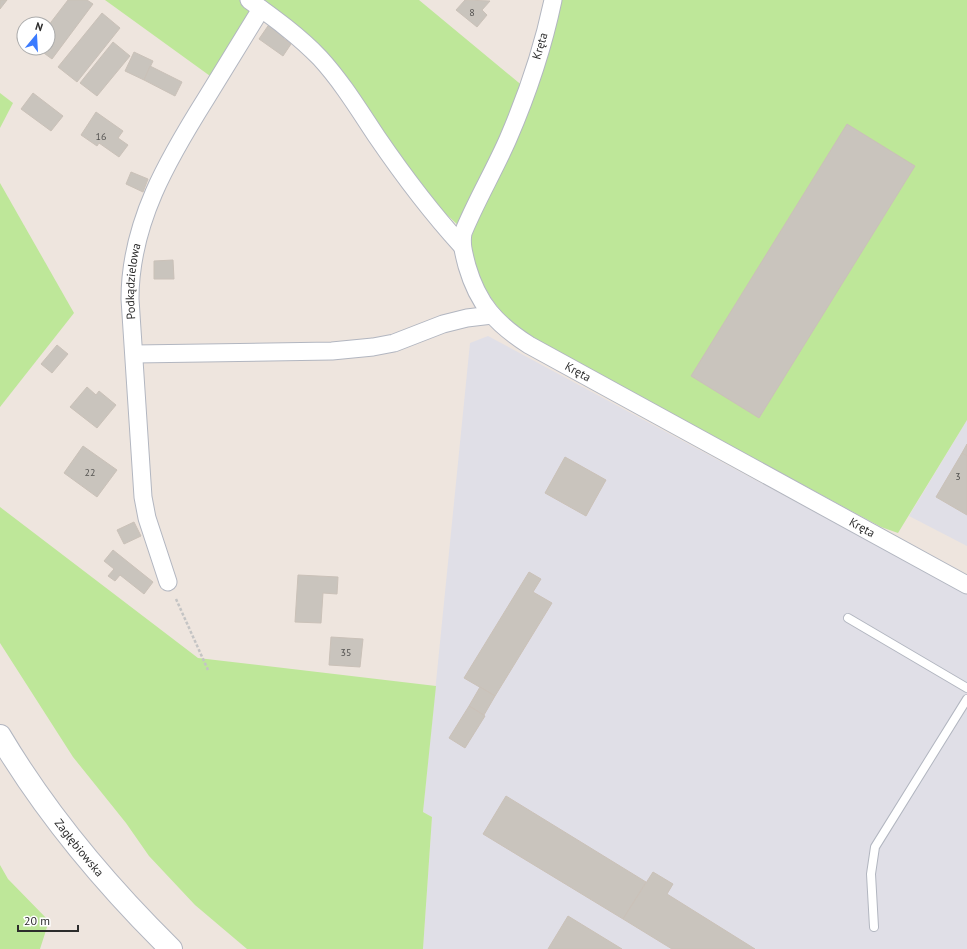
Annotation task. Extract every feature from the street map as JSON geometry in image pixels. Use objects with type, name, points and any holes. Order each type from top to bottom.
[{"type":"main road","name":"Zagłębiowska","points":[[0,736],[54,816],[92,865],[131,910],[171,949]]},
{"type":"street","name":"Kręta","points":[[553,0],[532,78],[507,141],[463,233],[461,245],[479,298],[508,332],[528,345],[967,585]]},
{"type":"street","name":"Podkądzielowa","points":[[168,582],[147,518],[143,497],[135,354],[130,299],[130,275],[137,236],[161,175],[255,4],[301,40],[339,81],[412,187],[461,245]]},
{"type":"street","points":[[135,354],[332,351],[372,347],[394,343],[443,324],[467,318],[492,315]]},
{"type":"lane","points":[[848,618],[967,688]]},
{"type":"lane","points":[[874,927],[871,874],[875,847],[967,699]]},
{"type":"path","points":[[168,582],[208,670]]},
{"type":"shaded area","points":[[488,336],[967,594],[967,949],[423,949],[432,817],[423,812],[470,343]]},
{"type":"shaded area","points":[[967,420],[967,546],[909,516]]},
{"type":"green space","points":[[105,0],[419,0],[524,87],[459,226],[404,175],[320,59],[262,9],[217,81]]},
{"type":"green space","points":[[560,0],[967,0],[967,420],[898,533],[881,527],[547,347],[516,326],[500,310],[486,290],[472,260],[470,242],[475,224]]},
{"type":"green space","points":[[0,93],[13,103],[0,128]]},
{"type":"green space","points":[[0,183],[74,313],[0,407]]},
{"type":"green space","points":[[0,507],[198,658],[436,686],[423,812],[432,817],[423,949],[247,949],[195,905],[149,856],[126,823],[73,757],[0,643]]},
{"type":"green space","points":[[0,865],[8,879],[49,921],[40,949],[0,949]]},
{"type":"building","points":[[0,0],[7,0],[0,9]]},
{"type":"building","points":[[68,0],[87,0],[93,4],[56,54],[56,16]]},
{"type":"building","points":[[465,0],[490,1],[482,10],[487,15],[477,27],[456,10]]},
{"type":"building","points":[[102,13],[120,28],[77,82],[58,67]]},
{"type":"building","points":[[270,23],[285,34],[283,38],[291,44],[283,56],[259,39]]},
{"type":"building","points":[[113,42],[130,56],[97,96],[80,83]]},
{"type":"building","points":[[134,52],[153,61],[144,80],[125,71]]},
{"type":"building","points":[[150,66],[182,82],[175,96],[144,80]]},
{"type":"building","points":[[33,93],[63,116],[51,131],[21,109]]},
{"type":"building","points":[[96,112],[123,131],[118,138],[128,145],[119,157],[99,143],[97,146],[81,135]]},
{"type":"building","points":[[847,124],[915,166],[759,418],[691,376]]},
{"type":"building","points":[[131,172],[148,179],[143,192],[126,184]]},
{"type":"building","points":[[173,260],[174,279],[154,279],[154,261]]},
{"type":"building","points":[[57,345],[68,354],[52,373],[41,364]]},
{"type":"building","points":[[87,387],[96,395],[99,391],[116,405],[97,428],[70,407]]},
{"type":"building","points":[[967,444],[967,456],[962,453]]},
{"type":"building","points":[[83,446],[117,470],[97,497],[64,473]]},
{"type":"building","points":[[962,453],[967,456],[967,515],[936,497]]},
{"type":"building","points":[[565,457],[606,480],[586,516],[545,493]]},
{"type":"building","points":[[134,522],[141,536],[124,544],[117,530]]},
{"type":"building","points":[[113,550],[153,582],[144,594],[120,575],[115,581],[108,576],[114,569],[104,561]]},
{"type":"building","points":[[529,572],[541,579],[533,592],[552,603],[495,696],[464,678]]},
{"type":"building","points":[[298,575],[338,577],[337,594],[323,593],[321,623],[295,622]]},
{"type":"building","points":[[331,637],[363,639],[360,667],[329,665]]},
{"type":"building","points":[[480,687],[495,696],[484,715],[469,706]]},
{"type":"building","points":[[469,706],[485,716],[465,748],[449,738]]},
{"type":"building","points":[[506,796],[646,882],[623,919],[483,834]]},
{"type":"building","points":[[653,872],[673,884],[667,894],[755,949],[672,949],[623,919]]},
{"type":"building","points":[[568,916],[622,949],[548,949]]}]
